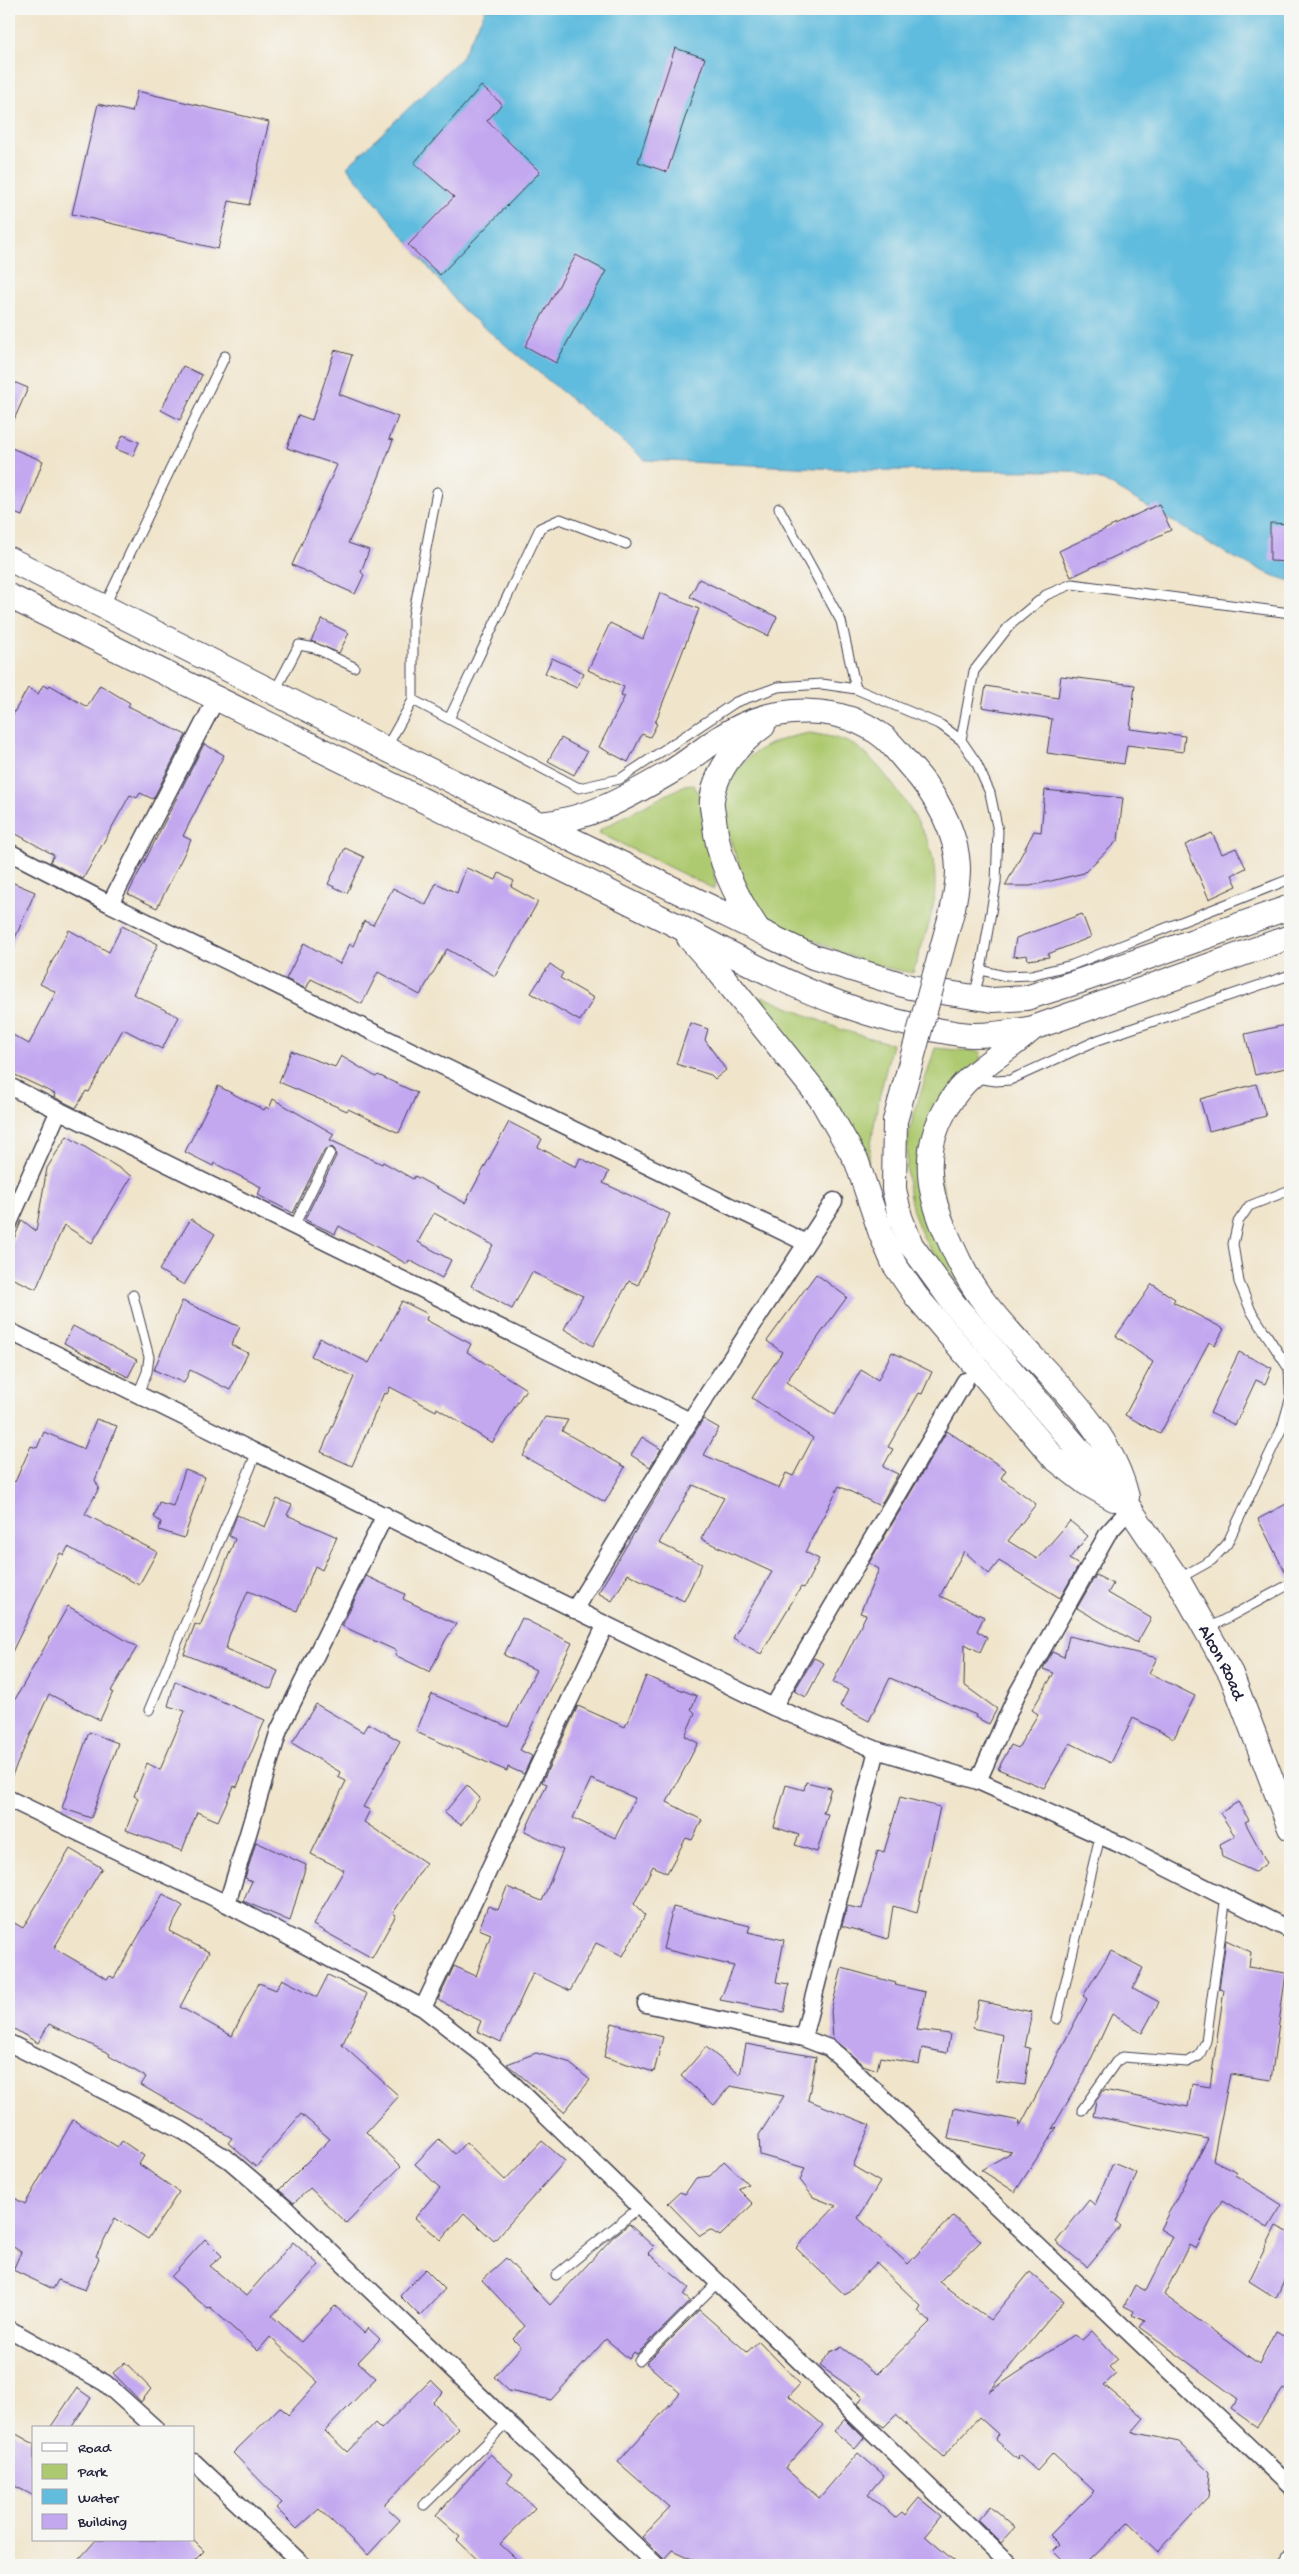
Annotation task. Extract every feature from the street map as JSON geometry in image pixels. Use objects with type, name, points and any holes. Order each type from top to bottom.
[{"type":"main road","points":[[9,559],[386,749],[757,928],[813,957],[910,987],[993,1000],[1026,998],[1080,981],[1290,907]]},
{"type":"main road","points":[[9,596],[674,924],[756,967],[822,998],[875,1016],[941,1031],[971,1035],[999,1034],[1033,1028],[1290,937]]},
{"type":"main road","name":"Alcon Road","points":[[540,824],[566,822],[612,804],[670,772],[730,731],[752,721],[778,714],[798,711],[830,713],[861,724],[885,738],[912,768],[937,803],[953,836],[958,870],[953,908],[895,1121],[894,1189],[900,1217],[911,1245],[954,1304],[1130,1509],[1178,1580],[1231,1674],[1290,1828]]},
{"type":"main road","points":[[757,928],[739,902],[729,879],[716,839],[712,801],[718,777],[730,757],[744,740],[778,714]]},
{"type":"main road","points":[[674,924],[720,973],[821,1099],[857,1162],[881,1234],[894,1264],[916,1296],[1054,1458],[1086,1483],[1130,1509]]},
{"type":"main road","points":[[1033,1028],[970,1077],[950,1100],[931,1143],[929,1177],[937,1212],[964,1271],[980,1296],[1080,1411],[1109,1451],[1124,1481],[1130,1509]]},
{"type":"street","points":[[110,904],[216,699]]},
{"type":"street","points":[[9,852],[110,904],[806,1242]]},
{"type":"street","points":[[9,1086],[690,1421]]},
{"type":"street","points":[[9,1223],[59,1110]]},
{"type":"street","points":[[574,1610],[690,1421],[834,1201]]},
{"type":"street","points":[[9,1331],[772,1707],[877,1750],[978,1782],[1100,1836],[1226,1896],[1290,1930]]},
{"type":"street","points":[[772,1707],[964,1381]]},
{"type":"street","points":[[978,1782],[1017,1694],[1108,1534],[1130,1509]]},
{"type":"street","points":[[227,1904],[279,1730],[385,1515]]},
{"type":"street","points":[[423,2008],[605,1626]]},
{"type":"street","points":[[803,2038],[877,1750]]},
{"type":"street","points":[[9,1799],[227,1904],[423,2008],[481,2053],[1010,2565]]},
{"type":"street","points":[[646,2004],[803,2038],[829,2048],[1290,2486]]},
{"type":"street","points":[[9,2043],[180,2129],[229,2160],[284,2207],[656,2565]]},
{"type":"street","points":[[9,2329],[105,2383],[154,2426]]},
{"type":"street","points":[[195,2463],[302,2565]]},
{"type":"lane","points":[[104,607],[225,356]]},
{"type":"lane","points":[[386,749],[413,700],[413,616],[437,492]]},
{"type":"lane","points":[[779,508],[841,621],[856,689]]},
{"type":"lane","points":[[449,719],[540,528],[560,519],[626,544]]},
{"type":"lane","points":[[960,740],[974,671],[1010,625],[1046,595],[1072,584],[1290,613]]},
{"type":"lane","points":[[274,691],[299,645],[315,648],[354,667]]},
{"type":"lane","points":[[413,700],[579,788],[620,779],[736,702],[778,687],[822,684],[856,689],[941,726],[960,740],[976,762],[990,793],[998,831],[996,883],[981,970],[973,998]]},
{"type":"lane","points":[[981,970],[1005,976],[1031,975],[1072,965],[1290,879]]},
{"type":"lane","points":[[970,1077],[996,1081],[1010,1080],[1098,1040],[1290,975]]},
{"type":"lane","points":[[294,1226],[330,1153]]},
{"type":"lane","points":[[1290,1190],[1249,1206],[1238,1222],[1233,1244],[1239,1282],[1251,1311],[1288,1369],[1290,1393]]},
{"type":"lane","points":[[133,1295],[149,1357],[147,1372],[138,1394]]},
{"type":"lane","points":[[1178,1580],[1212,1560],[1227,1544],[1282,1428],[1290,1400]]},
{"type":"lane","points":[[149,1710],[257,1452]]},
{"type":"lane","points":[[1207,1629],[1290,1584]]},
{"type":"lane","points":[[1057,2019],[1100,1836]]},
{"type":"lane","points":[[1082,2110],[1116,2062],[1123,2057],[1187,2062],[1199,2056],[1206,2042],[1226,1896]]},
{"type":"lane","points":[[556,2275],[640,2206]]},
{"type":"lane","points":[[639,2361],[718,2282]]},
{"type":"lane","points":[[424,2506],[507,2423]]},
{"type":"green space","points":[[810,733],[846,741],[857,747],[877,765],[916,818],[928,842],[934,868],[935,894],[931,917],[913,973],[882,967],[852,957],[781,924],[760,909],[752,899],[746,886],[728,832],[725,811],[727,792],[733,776],[743,763],[756,752],[772,743]]},
{"type":"green space","points":[[693,784],[700,796],[716,884],[714,889],[599,833],[601,829],[685,785]]},
{"type":"green space","points":[[764,997],[842,1030],[892,1044],[877,1107],[868,1162],[763,1010],[760,1003],[761,998]]},
{"type":"green space","points":[[935,1048],[981,1052],[980,1060],[929,1117],[963,1287],[947,1272],[924,1238],[910,1199],[907,1179],[907,1158],[911,1125]]},
{"type":"water","points":[[486,9],[1290,9],[1290,581],[1274,576],[1231,556],[1104,481],[1071,471],[861,470],[645,460],[463,310],[347,167],[461,58]]},
{"type":"building","points":[[675,48],[705,58],[667,172],[638,162]]},
{"type":"building","points":[[481,86],[502,104],[487,121],[540,172],[440,275],[408,245],[454,197],[414,163]]},
{"type":"building","points":[[137,91],[269,122],[249,205],[229,201],[218,249],[72,214],[98,104],[132,112]]},
{"type":"building","points":[[576,255],[606,271],[556,363],[525,346]]},
{"type":"building","points":[[335,350],[352,355],[339,394],[398,417],[389,439],[393,440],[372,495],[348,543],[369,550],[361,572],[364,575],[355,594],[292,565],[337,465],[287,448],[298,415],[312,420]]},
{"type":"building","points":[[183,366],[202,375],[180,420],[161,410]]},
{"type":"building","points":[[9,380],[28,388],[9,431]]},
{"type":"building","points":[[123,435],[139,442],[133,456],[116,449]]},
{"type":"building","points":[[9,447],[43,461],[22,516],[9,511]]},
{"type":"building","points":[[1159,504],[1171,530],[1071,577],[1059,551]]},
{"type":"building","points":[[1270,523],[1290,524],[1290,562],[1270,561]]},
{"type":"building","points":[[699,579],[777,617],[768,636],[690,597]]},
{"type":"building","points":[[660,593],[699,609],[655,723],[657,724],[650,737],[642,734],[628,762],[599,747],[625,696],[621,695],[624,687],[588,670],[610,623],[643,639]]},
{"type":"building","points":[[322,619],[349,633],[339,653],[311,641]]},
{"type":"building","points":[[552,658],[584,673],[577,688],[545,673]]},
{"type":"building","points":[[1061,676],[1135,685],[1130,729],[1185,736],[1183,752],[1127,745],[1124,764],[1047,753],[1052,719],[982,707],[986,686],[1058,698]]},
{"type":"building","points":[[43,685],[48,688],[50,685],[87,707],[100,685],[130,703],[128,706],[186,735],[153,799],[140,793],[137,798],[130,795],[83,879],[50,862],[54,855],[9,830],[9,721],[28,688],[38,694]]},
{"type":"building","points":[[561,738],[587,752],[574,775],[548,761]]},
{"type":"building","points":[[204,744],[224,755],[183,836],[191,840],[157,908],[128,894]]},
{"type":"building","points":[[1045,790],[1123,798],[1118,840],[1084,873],[1030,886],[1005,886],[1034,831],[1041,832]]},
{"type":"building","points":[[1212,833],[1222,854],[1236,848],[1246,868],[1232,875],[1237,886],[1209,899],[1185,845]]},
{"type":"building","points":[[345,848],[364,857],[347,893],[328,884]]},
{"type":"building","points":[[466,868],[496,880],[499,873],[514,881],[511,887],[538,902],[495,976],[447,949],[420,995],[378,972],[362,1004],[311,979],[306,989],[286,979],[304,943],[340,964],[350,944],[353,946],[364,921],[373,925],[393,888],[426,905],[436,883],[457,893]]},
{"type":"building","points":[[9,881],[35,892],[9,952]]},
{"type":"building","points":[[1082,914],[1091,937],[1048,954],[1049,957],[1028,960],[1027,955],[1013,957],[1016,938]]},
{"type":"building","points":[[122,926],[158,944],[133,994],[179,1017],[162,1049],[123,1029],[89,1092],[86,1091],[76,1108],[54,1097],[55,1094],[9,1072],[9,1033],[29,1044],[56,992],[40,984],[69,930],[109,952]]},
{"type":"building","points":[[550,964],[563,973],[560,978],[594,998],[580,1021],[531,993]]},
{"type":"building","points":[[690,1023],[708,1029],[705,1040],[726,1070],[715,1079],[711,1075],[676,1064]]},
{"type":"building","points":[[1290,1024],[1290,1067],[1255,1075],[1245,1034]]},
{"type":"building","points":[[291,1051],[335,1067],[341,1056],[376,1077],[378,1075],[417,1093],[399,1133],[348,1109],[347,1111],[279,1082]]},
{"type":"building","points":[[1256,1084],[1266,1116],[1209,1131],[1200,1099]]},
{"type":"building","points":[[218,1086],[264,1110],[266,1107],[269,1109],[273,1099],[334,1134],[330,1140],[382,1164],[383,1162],[413,1179],[415,1176],[465,1203],[509,1122],[542,1139],[538,1147],[576,1167],[580,1158],[609,1172],[603,1183],[670,1214],[638,1285],[629,1281],[593,1346],[564,1329],[583,1296],[532,1272],[512,1309],[471,1286],[493,1245],[434,1213],[418,1242],[451,1260],[442,1278],[409,1260],[407,1264],[339,1226],[335,1234],[306,1220],[336,1156],[335,1150],[332,1147],[324,1150],[293,1213],[258,1195],[261,1187],[214,1163],[213,1166],[185,1152]]},
{"type":"building","points":[[67,1136],[132,1176],[92,1243],[64,1225],[36,1289],[9,1277],[9,1250],[22,1220],[36,1231],[47,1168]]},
{"type":"building","points":[[191,1219],[215,1234],[184,1285],[159,1270]]},
{"type":"building","points":[[816,1274],[847,1297],[786,1382],[835,1415],[861,1370],[878,1380],[892,1352],[932,1372],[922,1394],[919,1393],[888,1447],[893,1449],[883,1467],[898,1474],[880,1506],[839,1486],[805,1552],[819,1559],[804,1588],[801,1587],[761,1654],[733,1638],[772,1572],[701,1539],[724,1498],[693,1485],[659,1543],[702,1564],[684,1601],[628,1574],[612,1601],[598,1593],[703,1419],[719,1428],[704,1455],[779,1488],[786,1473],[793,1476],[813,1438],[752,1398],[782,1352],[767,1341]]},
{"type":"building","points":[[1152,1284],[1175,1299],[1173,1302],[1224,1329],[1215,1345],[1209,1342],[1160,1434],[1125,1415],[1153,1362],[1116,1336]]},
{"type":"building","points":[[182,1301],[240,1327],[231,1345],[248,1353],[230,1390],[190,1370],[184,1383],[154,1370]]},
{"type":"building","points":[[402,1301],[428,1314],[426,1320],[471,1344],[467,1352],[526,1389],[492,1443],[437,1408],[436,1411],[390,1387],[387,1394],[384,1393],[352,1466],[321,1452],[354,1377],[311,1356],[320,1338],[369,1363]]},
{"type":"building","points":[[73,1326],[137,1360],[128,1377],[64,1343]]},
{"type":"building","points":[[1239,1352],[1272,1368],[1265,1384],[1256,1380],[1235,1425],[1210,1413]]},
{"type":"building","points":[[545,1417],[568,1420],[562,1431],[625,1467],[605,1502],[523,1456]]},
{"type":"building","points":[[96,1419],[117,1426],[95,1480],[99,1488],[85,1514],[157,1552],[139,1585],[68,1547],[64,1555],[60,1553],[9,1658],[9,1477],[15,1482],[31,1446],[37,1448],[44,1432],[84,1449]]},
{"type":"building","points":[[947,1431],[1006,1470],[1001,1478],[1036,1504],[1008,1541],[1037,1559],[1070,1521],[1088,1536],[1069,1559],[1079,1565],[1060,1598],[999,1561],[989,1574],[964,1551],[940,1596],[984,1617],[977,1631],[987,1637],[980,1652],[965,1644],[964,1685],[997,1709],[989,1724],[975,1717],[976,1715],[890,1678],[869,1721],[840,1706],[848,1690],[833,1682],[866,1615],[860,1613],[879,1569],[869,1563]]},
{"type":"building","points":[[642,1437],[661,1449],[650,1467],[631,1455]]},
{"type":"building","points":[[185,1470],[205,1477],[184,1538],[159,1530],[161,1522],[154,1517],[159,1502],[173,1506]]},
{"type":"building","points":[[277,1499],[292,1505],[287,1515],[337,1537],[322,1570],[315,1566],[297,1611],[248,1591],[229,1636],[226,1649],[278,1671],[271,1689],[184,1654],[195,1624],[200,1626],[235,1539],[229,1536],[237,1515],[265,1527]]},
{"type":"building","points":[[1290,1502],[1290,1578],[1288,1578],[1258,1519]]},
{"type":"building","points":[[1096,1575],[1113,1584],[1108,1593],[1151,1618],[1137,1643],[1077,1608]]},
{"type":"building","points":[[366,1576],[405,1594],[403,1599],[456,1624],[445,1641],[430,1672],[395,1655],[397,1651],[342,1626]]},
{"type":"building","points":[[68,1606],[137,1647],[111,1691],[113,1692],[100,1720],[49,1694],[9,1782],[9,1710]]},
{"type":"building","points":[[522,1618],[572,1643],[520,1750],[532,1756],[524,1774],[508,1767],[507,1771],[416,1732],[432,1694],[508,1727],[536,1670],[504,1655]]},
{"type":"building","points":[[1069,1636],[1157,1658],[1149,1673],[1195,1696],[1174,1738],[1133,1718],[1111,1763],[1070,1743],[1044,1788],[998,1769],[1011,1745],[1018,1748],[1038,1714],[1032,1710],[1054,1673],[1043,1669],[1052,1652],[1064,1657]]},
{"type":"building","points":[[814,1658],[824,1663],[806,1697],[794,1691]]},
{"type":"building","points":[[646,1676],[697,1696],[691,1709],[695,1713],[685,1736],[698,1743],[667,1802],[702,1820],[692,1840],[686,1838],[667,1873],[653,1866],[634,1904],[645,1915],[623,1956],[596,1943],[570,1991],[533,1973],[501,2042],[477,2031],[481,2021],[438,2000],[454,1966],[476,1976],[491,1934],[479,1929],[488,1906],[498,1910],[507,1887],[542,1901],[563,1850],[525,1831],[547,1784],[542,1782],[578,1706],[625,1727]],"holes":[[[591,1779],[635,1798],[615,1838],[573,1818]]]},
{"type":"building","points":[[175,1681],[265,1720],[237,1787],[234,1786],[218,1821],[197,1812],[182,1851],[126,1830],[138,1798],[134,1796],[147,1763],[160,1770],[185,1711],[168,1706]]},
{"type":"building","points":[[316,1704],[363,1732],[368,1723],[400,1741],[363,1807],[370,1810],[364,1822],[426,1863],[393,1913],[396,1915],[372,1958],[313,1925],[344,1870],[311,1854],[346,1781],[338,1777],[340,1772],[292,1743]]},
{"type":"building","points":[[89,1732],[118,1743],[91,1818],[62,1808]]},
{"type":"building","points":[[806,1782],[831,1788],[823,1813],[828,1814],[817,1852],[795,1845],[799,1835],[774,1827],[786,1785],[804,1790]]},
{"type":"building","points":[[467,1785],[480,1798],[461,1825],[444,1813]]},
{"type":"building","points":[[900,1797],[940,1807],[917,1913],[893,1906],[888,1939],[842,1926],[847,1906],[862,1909],[878,1850],[884,1852]]},
{"type":"building","points":[[1238,1802],[1249,1820],[1245,1822],[1267,1863],[1255,1872],[1222,1857],[1220,1844],[1235,1836],[1220,1813]]},
{"type":"building","points":[[256,1842],[306,1865],[290,1921],[243,1901],[252,1881],[245,1878]]},
{"type":"building","points":[[70,1849],[102,1868],[54,1948],[107,1979],[110,1976],[114,1978],[163,1894],[183,1906],[169,1931],[209,1952],[180,2007],[232,2036],[259,1983],[276,1990],[282,1979],[317,1997],[328,1975],[367,1994],[342,2045],[399,2096],[366,2132],[401,2166],[346,2223],[310,2188],[294,2203],[279,2190],[330,2139],[301,2114],[256,2167],[228,2143],[232,2138],[141,2085],[146,2077],[109,2056],[110,2054],[49,2024],[38,2043],[9,2026],[9,1920],[23,1928]]},
{"type":"building","points":[[673,1907],[750,1926],[748,1932],[784,1940],[776,1982],[789,1984],[784,2012],[720,2000],[734,1966],[663,1949]]},
{"type":"building","points":[[1226,1940],[1251,1952],[1249,1967],[1286,1973],[1271,2080],[1230,2074],[1213,2160],[1237,2172],[1235,2175],[1282,2205],[1268,2228],[1222,2200],[1196,2249],[1189,2245],[1164,2295],[1259,2364],[1275,2331],[1290,2338],[1290,2393],[1283,2389],[1257,2427],[1231,2409],[1238,2399],[1140,2327],[1145,2321],[1132,2315],[1134,2311],[1124,2306],[1135,2285],[1146,2291],[1173,2237],[1160,2229],[1208,2139],[1093,2116],[1096,2101],[1104,2090],[1188,2107],[1192,2084],[1210,2087],[1224,1990],[1219,1989]]},
{"type":"building","points":[[1111,1951],[1143,1968],[1133,1988],[1159,2002],[1142,2033],[1112,2014],[1085,2072],[1052,2129],[1057,2127],[1015,2192],[981,2170],[1012,2152],[948,2139],[954,2108],[1020,2121],[1019,2128],[1087,1999],[1083,1996]]},
{"type":"building","points":[[842,1968],[896,1983],[895,1985],[925,1992],[917,2030],[950,2034],[947,2053],[922,2048],[919,2064],[880,2057],[877,2070],[863,2065],[833,2039],[831,2010]]},
{"type":"building","points":[[979,2001],[1032,2012],[1025,2047],[1030,2048],[1025,2085],[996,2081],[1003,2035],[973,2028]]},
{"type":"building","points":[[612,2023],[663,2037],[654,2072],[604,2057]]},
{"type":"building","points":[[746,2044],[816,2057],[808,2100],[870,2125],[853,2166],[880,2182],[858,2218],[908,2264],[953,2216],[981,2241],[939,2282],[990,2320],[1030,2272],[1064,2301],[989,2392],[1074,2335],[1082,2340],[1092,2331],[1118,2359],[1109,2367],[1116,2374],[1104,2385],[1144,2418],[1132,2432],[1179,2442],[1210,2472],[1208,2498],[1158,2551],[1128,2523],[1085,2565],[1071,2561],[1066,2563],[1053,2550],[1059,2544],[1050,2535],[1094,2491],[1053,2453],[1037,2471],[1019,2455],[1018,2460],[996,2440],[998,2434],[979,2417],[943,2457],[896,2415],[884,2427],[878,2423],[858,2404],[863,2396],[820,2366],[830,2352],[841,2347],[877,2374],[930,2322],[918,2311],[921,2306],[876,2263],[845,2295],[796,2248],[836,2206],[813,2197],[800,2180],[805,2168],[760,2155],[759,2135],[784,2096],[730,2086],[714,2105],[681,2076],[706,2047],[740,2075]]},
{"type":"building","points":[[536,2053],[568,2062],[590,2080],[564,2112],[507,2064]]},
{"type":"building","points":[[73,2120],[118,2147],[122,2141],[144,2156],[139,2164],[179,2192],[148,2239],[115,2218],[96,2256],[99,2258],[85,2290],[58,2280],[53,2289],[13,2270],[21,2252],[9,2244],[9,2195],[25,2204]]},
{"type":"building","points":[[439,2139],[455,2154],[466,2142],[505,2180],[542,2141],[565,2161],[494,2241],[464,2213],[441,2240],[415,2218],[440,2188],[415,2164]]},
{"type":"building","points":[[724,2161],[748,2184],[738,2189],[753,2204],[720,2236],[710,2230],[700,2236],[668,2203],[680,2192],[685,2194],[696,2178],[710,2176]]},
{"type":"building","points":[[1113,2163],[1137,2173],[1116,2222],[1121,2226],[1087,2267],[1056,2242],[1089,2200],[1095,2205]]},
{"type":"building","points":[[629,2224],[654,2247],[648,2253],[689,2288],[683,2295],[690,2301],[637,2354],[634,2352],[629,2359],[606,2339],[551,2400],[509,2391],[494,2377],[521,2347],[513,2339],[525,2326],[482,2280],[506,2258],[550,2305],[613,2237]]},
{"type":"building","points":[[1276,2226],[1290,2233],[1290,2267],[1276,2298],[1249,2281]]},
{"type":"building","points":[[205,2239],[222,2256],[210,2266],[246,2296],[293,2242],[319,2265],[272,2316],[301,2342],[335,2306],[364,2333],[368,2328],[380,2339],[358,2362],[376,2378],[325,2431],[347,2452],[375,2423],[381,2429],[431,2380],[443,2392],[433,2402],[459,2429],[384,2505],[400,2520],[368,2555],[319,2509],[297,2529],[276,2508],[282,2503],[233,2453],[280,2407],[288,2415],[318,2382],[270,2337],[258,2351],[210,2307],[208,2309],[171,2277]]},
{"type":"building","points":[[425,2269],[445,2289],[420,2316],[400,2296]]},
{"type":"building","points":[[699,2310],[747,2352],[759,2341],[800,2384],[789,2396],[823,2425],[785,2468],[819,2498],[858,2453],[884,2475],[868,2494],[895,2518],[902,2512],[905,2515],[919,2498],[941,2516],[925,2536],[959,2565],[705,2565],[672,2550],[664,2559],[642,2537],[670,2508],[618,2462],[680,2393],[646,2363]]},
{"type":"building","points":[[125,2362],[151,2389],[141,2402],[113,2373]]},
{"type":"building","points":[[77,2388],[91,2398],[72,2426],[51,2426]]},
{"type":"building","points":[[845,2419],[864,2438],[855,2449],[834,2431]]},
{"type":"building","points":[[9,2430],[32,2443],[32,2495],[9,2483]]},
{"type":"building","points":[[490,2454],[513,2474],[507,2482],[535,2508],[500,2544],[523,2565],[483,2565],[457,2540],[460,2537],[436,2516]]},
{"type":"building","points":[[990,2506],[1015,2528],[1001,2543],[978,2520]]},
{"type":"building","points":[[94,2542],[195,2542],[204,2551],[190,2565],[74,2565]]}]
